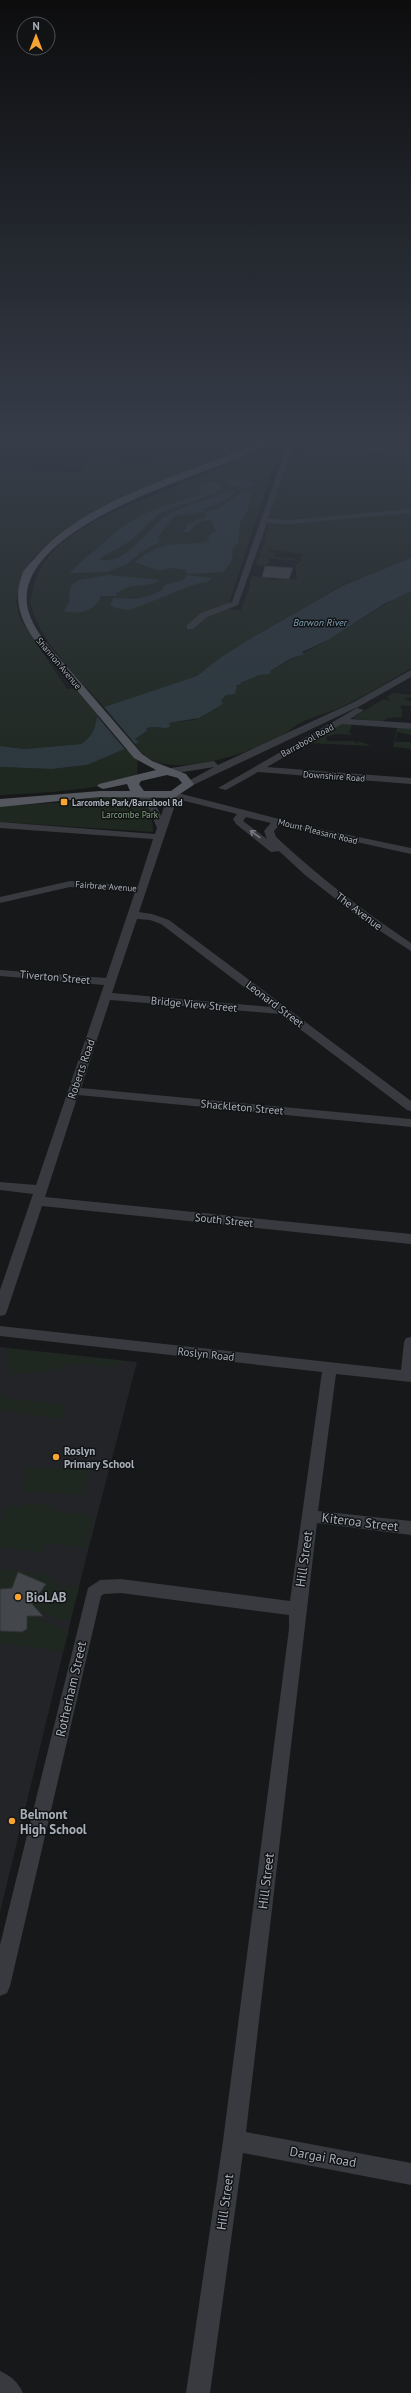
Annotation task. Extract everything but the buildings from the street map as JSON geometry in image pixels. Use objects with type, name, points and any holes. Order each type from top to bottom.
[{"type":"main road","name":"Shannon Avenue","points":[[46,550],[31,567],[23,590],[24,612],[31,628],[41,643],[138,756],[148,763],[182,776],[188,784]]},
{"type":"main road","points":[[138,756],[140,768],[133,786],[140,794]]},
{"type":"main road","points":[[0,797],[85,789],[170,771]]},
{"type":"main road","points":[[0,803],[100,794],[174,795],[188,784]]},
{"type":"street","points":[[190,628],[204,615],[235,603],[253,550]]},
{"type":"street","name":"Barrabool Road","points":[[188,784],[406,680]]},
{"type":"street","name":"Barrabool Road","points":[[223,788],[341,722],[375,701],[388,688]]},
{"type":"street","points":[[341,722],[411,726]]},
{"type":"street","name":"Barrabool Road","points":[[170,771],[238,759]]},
{"type":"street","name":"Downshire Road","points":[[258,769],[411,781]]},
{"type":"street","name":"Mount Pleasant Road","points":[[188,784],[201,798],[226,808]]},
{"type":"street","points":[[0,825],[161,832],[153,808],[140,794]]},
{"type":"street","name":"Mount Pleasant Road","points":[[174,795],[206,804],[411,851]]},
{"type":"street","name":"Roberts Road","points":[[0,1311],[174,795]]},
{"type":"street","points":[[166,815],[172,809],[182,805],[206,804]]},
{"type":"street","name":"The Avenue","points":[[244,812],[238,819],[240,823],[288,860],[309,873]]},
{"type":"street","name":"The Avenue","points":[[278,821],[270,830],[269,836],[309,873],[364,916],[411,948]]},
{"type":"street","name":"Fairbrae Avenue","points":[[0,900],[16,898],[70,884],[142,889]]},
{"type":"street","name":"Leonard Street","points":[[133,915],[152,917],[166,922],[411,1107]]},
{"type":"street","name":"Tiverton Street","points":[[0,973],[111,982]]},
{"type":"street","name":"Bridge View Street","points":[[106,996],[283,1011]]},
{"type":"street","name":"Shackleton Street","points":[[74,1091],[411,1123]]},
{"type":"street","name":"South Street","points":[[0,1186],[39,1196],[411,1239]]},
{"type":"street","name":"Roslyn Road","points":[[0,1331],[410,1377]]},
{"type":"street","points":[[410,1377],[411,1342]]},
{"type":"street","name":"Hill Street","points":[[198,2393],[234,2141],[297,1629],[297,1610],[330,1368]]},
{"type":"street","name":"Kiteroa Street","points":[[310,1516],[411,1528]]},
{"type":"street","name":"Rotherham Street","points":[[0,1986],[94,1593],[100,1587],[121,1586],[297,1610]]},
{"type":"street","name":"Dargai Road","points":[[234,2141],[411,2174]]},
{"type":"street","points":[[0,2383],[11,2393]]},
{"type":"shaded area","points":[[0,1347],[137,1362],[85,1562],[0,1912]]},
{"type":"green space","points":[[0,550],[41,550],[31,561],[22,579],[16,602],[20,619],[67,689],[79,688],[104,716],[97,716],[92,732],[81,744],[25,749],[0,746]]},
{"type":"green space","points":[[56,550],[247,550],[227,609],[241,610],[250,586],[250,580],[253,576],[275,580],[297,579],[295,565],[301,562],[303,554],[270,550],[411,550],[411,558],[341,586],[253,637],[197,676],[104,707],[72,672],[51,646],[36,619],[31,605],[32,595],[39,571]]},
{"type":"green space","points":[[265,550],[275,554],[273,557],[292,558],[299,561],[269,558],[269,563],[261,566],[255,564],[261,555],[258,551]]},
{"type":"green space","points":[[411,591],[411,668],[356,700],[300,723],[285,734],[270,742],[236,755],[198,764],[163,764],[147,758],[135,744],[138,742],[135,739],[148,730],[145,729],[154,727],[163,728],[169,723],[193,720],[203,716],[203,713],[223,704],[221,700],[225,695],[235,694],[234,690],[240,684],[255,676],[270,674],[270,671],[328,640],[402,594]]},
{"type":"green space","points":[[393,693],[411,695],[411,697],[404,698],[411,702],[411,706],[401,705],[400,709],[402,709],[402,717],[406,717],[388,718],[381,722],[352,718],[384,699],[391,701],[387,697]]},
{"type":"green space","points":[[339,724],[352,724],[349,733],[353,735],[336,734],[326,737],[327,741],[354,741],[357,744],[358,741],[371,746],[307,743]]},
{"type":"green space","points":[[397,727],[411,728],[411,735],[397,732],[395,742],[411,742],[411,749],[393,747]]},
{"type":"green space","points":[[125,749],[138,756],[137,778],[86,788],[52,792],[0,795],[0,767],[52,769],[87,765]]},
{"type":"green space","name":"Larcombe Park","points":[[97,797],[128,797],[137,799],[149,809],[152,819],[153,832],[0,822],[0,806],[68,802]]},
{"type":"green space","points":[[6,1348],[123,1361],[122,1364],[100,1367],[85,1363],[57,1367],[58,1369],[10,1375]]},
{"type":"green space","points":[[0,1394],[7,1398],[66,1406],[63,1419],[0,1410]]},
{"type":"green space","points":[[27,1467],[88,1470],[84,1495],[23,1491]]},
{"type":"green space","points":[[24,1503],[54,1506],[53,1511],[93,1516],[85,1548],[45,1543],[42,1553],[0,1547],[0,1518],[3,1518],[6,1505],[23,1507]]},
{"type":"green space","points":[[9,1570],[44,1574],[56,1581],[55,1583],[63,1588],[67,1585],[79,1589],[70,1619],[60,1620],[42,1612],[39,1619],[69,1631],[63,1652],[0,1643],[0,1571]]},
{"type":"water","points":[[95,550],[115,550],[99,559],[108,560],[117,558],[130,550],[145,550],[127,564],[107,572],[70,573]]},
{"type":"water","points":[[154,550],[233,550],[232,560],[224,572],[187,574],[185,570],[171,568],[160,571],[135,562]]},
{"type":"water","name":"Barwon River","points":[[411,558],[411,591],[384,604],[328,640],[302,652],[304,654],[290,659],[270,671],[270,674],[259,675],[240,683],[242,684],[237,685],[235,694],[226,695],[221,700],[223,704],[199,718],[169,723],[170,727],[167,728],[152,727],[146,729],[148,730],[135,739],[139,742],[135,744],[104,707],[197,676],[220,658],[253,637],[342,586]]},
{"type":"water","points":[[109,575],[160,580],[152,584],[128,587],[116,593],[117,596],[101,596],[95,605],[86,611],[64,611],[69,603],[70,588],[78,580]]},
{"type":"water","points":[[187,575],[211,578],[209,581],[190,586],[130,610],[116,608],[110,605],[113,598],[134,599],[152,595],[161,591],[165,585],[183,580]]},
{"type":"water","points":[[97,716],[125,749],[87,765],[52,769],[0,767],[0,746],[25,749],[81,744],[92,732]]},
{"type":"place","name":"Larcombe Park/Barrabool Rd","points":[[64,802]]},
{"type":"place","name":"Roslyn Primary School","points":[[56,1457]]},
{"type":"place","name":"BioLAB","points":[[18,1597]]},
{"type":"place","name":"Belmont High School","points":[[12,1821]]}]
